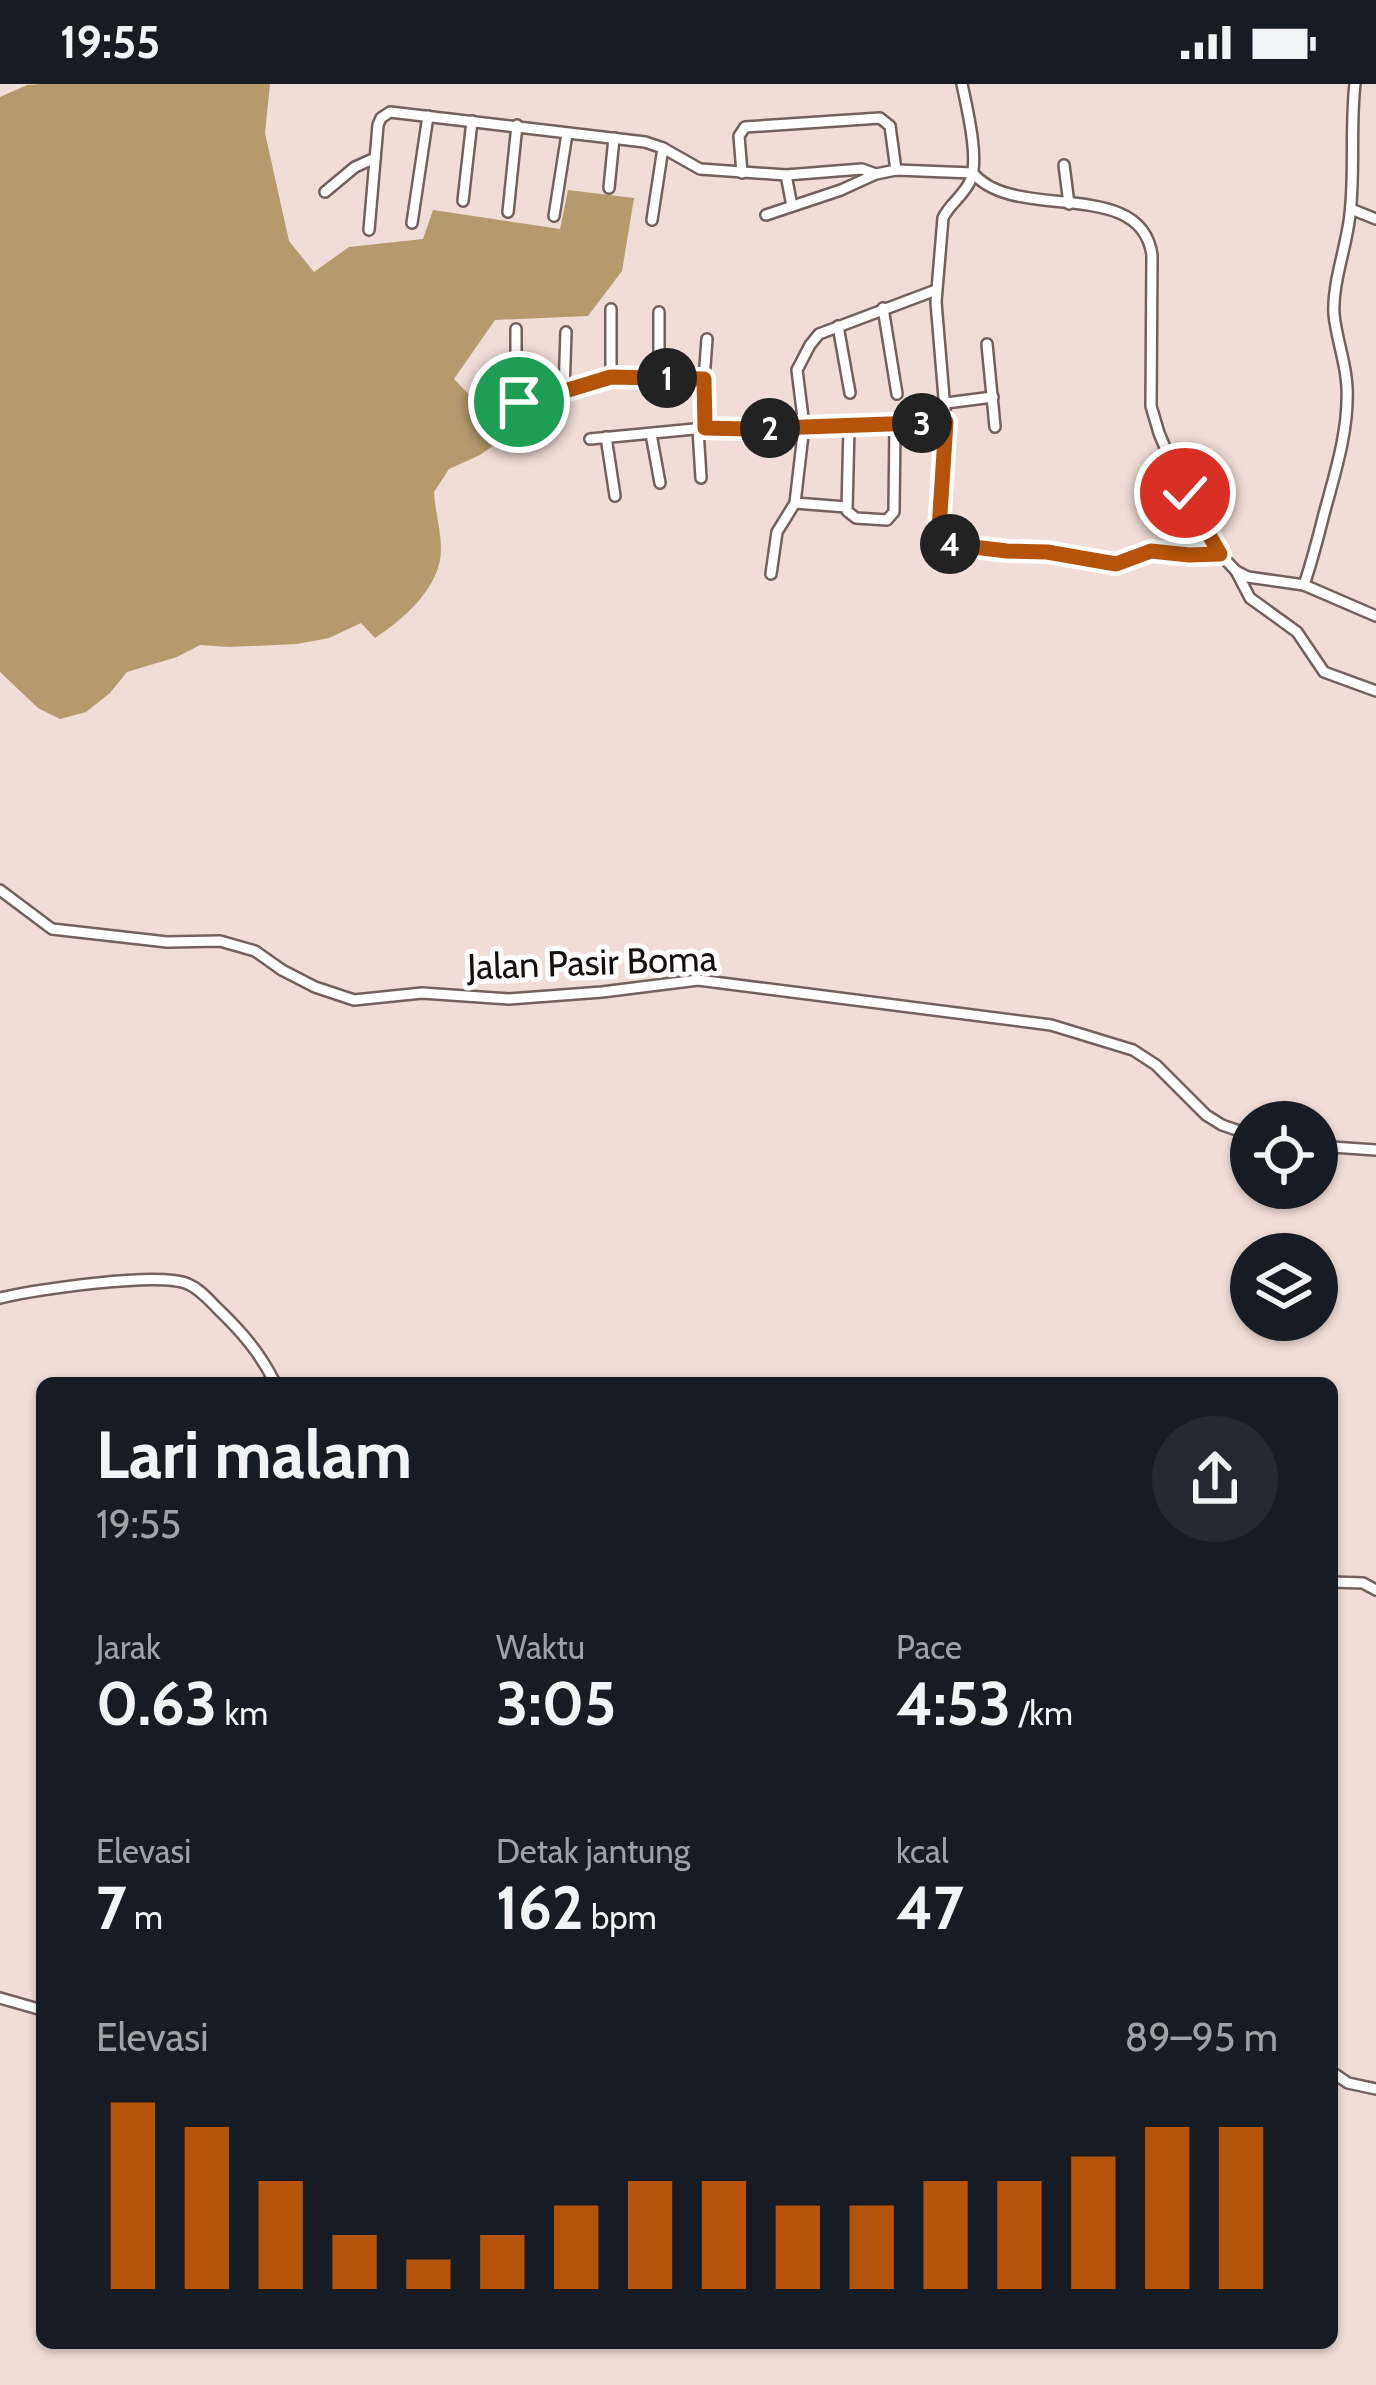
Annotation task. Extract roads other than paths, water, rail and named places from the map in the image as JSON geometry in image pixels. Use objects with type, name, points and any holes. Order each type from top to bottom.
[{"type":"street","points":[[962,84],[973,172],[965,190],[946,210],[936,290],[946,404],[939,529],[948,544],[1047,552],[1116,564],[1151,551],[1220,554]]},
{"type":"street","points":[[1304,585],[1340,459],[1345,420],[1348,389],[1334,317],[1351,209],[1355,84]]},
{"type":"street","points":[[369,230],[378,125],[390,112],[645,142],[700,169],[877,174]]},
{"type":"street","points":[[412,223],[428,116]]},
{"type":"street","points":[[742,172],[739,136],[745,127],[880,118],[890,126],[896,170]]},
{"type":"street","points":[[463,201],[472,121]]},
{"type":"street","points":[[508,212],[518,125]]},
{"type":"street","points":[[554,216],[568,134]]},
{"type":"street","points":[[609,188],[614,138]]},
{"type":"street","points":[[652,220],[663,148]]},
{"type":"street","points":[[325,192],[356,166],[375,158]]},
{"type":"street","points":[[1064,165],[1069,203]]},
{"type":"street","points":[[766,215],[896,170],[973,172]]},
{"type":"street","points":[[973,172],[982,184],[1001,193],[1114,212],[1137,224],[1150,239],[1150,395],[1178,479],[1250,598],[1297,632],[1324,672],[1376,691]]},
{"type":"street","points":[[786,175],[792,206]]},
{"type":"street","points":[[1351,209],[1376,219]]},
{"type":"street","points":[[771,574],[778,532],[795,503],[804,425],[797,370],[813,339],[936,290]]},
{"type":"street","points":[[883,308],[897,394]]},
{"type":"street","points":[[611,309],[611,377]]},
{"type":"street","points":[[658,378],[659,312]]},
{"type":"street","points":[[838,326],[850,393]]},
{"type":"street","points":[[516,329],[516,399],[525,403],[611,377],[704,379]]},
{"type":"street","points":[[564,391],[566,332]]},
{"type":"street","points":[[700,478],[707,339]]},
{"type":"street","points":[[987,344],[995,428]]},
{"type":"street","points":[[946,404],[993,397]]},
{"type":"street","points":[[590,439],[702,428],[946,422]]},
{"type":"street","points":[[849,426],[849,515],[887,520],[892,516],[895,424]]},
{"type":"street","points":[[651,434],[660,483]]},
{"type":"street","points":[[606,437],[615,496]]},
{"type":"street","points":[[795,503],[846,507]]},
{"type":"street","points":[[1236,571],[1275,583],[1304,585],[1376,616]]},
{"type":"street","name":"Jalan Pasir Boma","points":[[0,890],[52,929],[166,942],[220,941],[255,951],[315,987],[354,1000],[422,993],[508,999],[698,980],[1052,1025],[1133,1049],[1206,1115],[1230,1128]]},
{"type":"street","points":[[1338,1147],[1376,1150]]},
{"type":"street","points":[[0,1298],[64,1287],[182,1282],[239,1329],[260,1353],[272,1377]]},
{"type":"street","points":[[1338,1582],[1364,1583],[1376,1589]]},
{"type":"street","points":[[0,1998],[36,2008]]},
{"type":"street","points":[[1338,2076],[1376,2090]]}]
